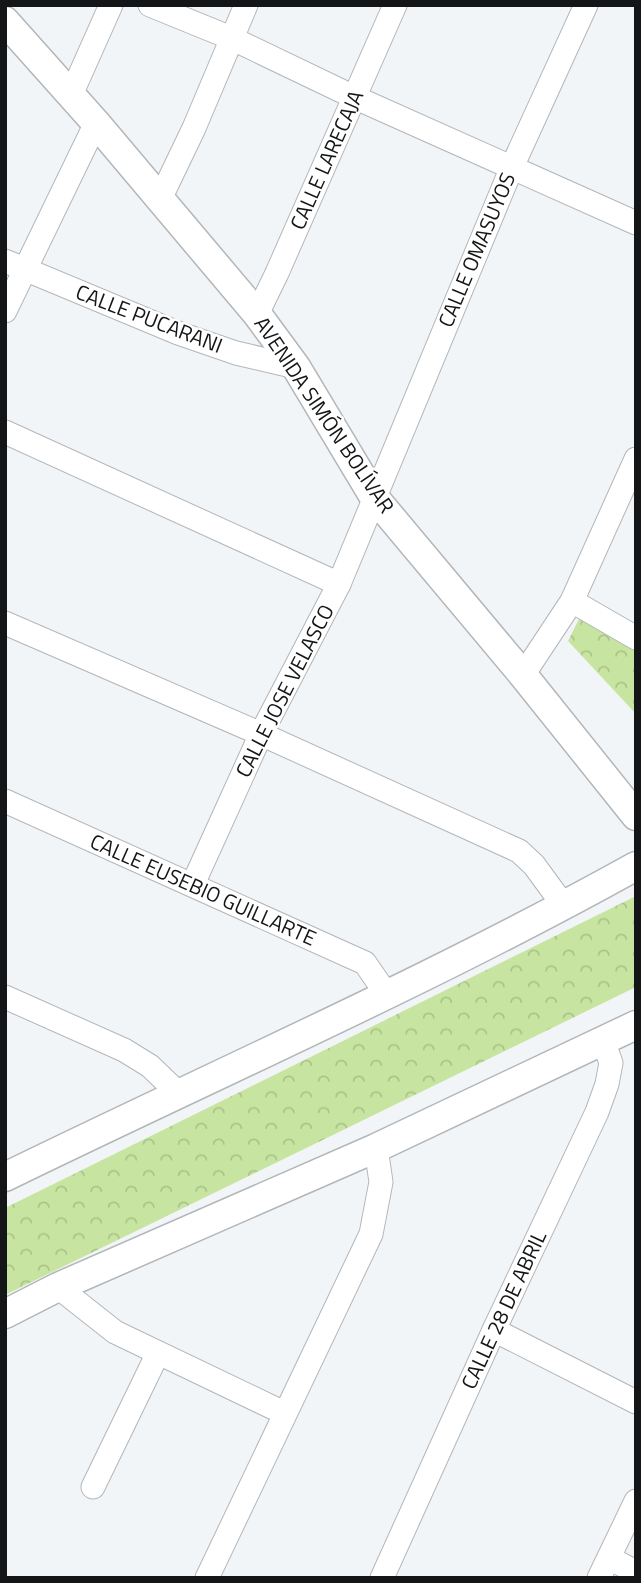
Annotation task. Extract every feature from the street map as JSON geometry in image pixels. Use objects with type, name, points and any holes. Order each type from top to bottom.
[{"type":"street","points":[[71,97],[111,5]]},
{"type":"street","points":[[150,5],[231,38],[354,97],[636,223]]},
{"type":"street","points":[[160,199],[194,128],[246,5]]},
{"type":"street","name":"CALLE LARECAJA","points":[[257,314],[395,5]]},
{"type":"street","name":"CALLE OMASUYOS","points":[[374,497],[512,167],[586,5]]},
{"type":"street","name":"AVENIDA SIMÓN BOLÍVAR","points":[[5,21],[96,123],[257,314],[296,367],[374,497],[523,675],[636,816]]},
{"type":"street","points":[[5,311],[15,265],[96,123]]},
{"type":"street","name":"CALLE PUCARANI","points":[[15,265],[178,333],[236,353],[296,367]]},
{"type":"street","points":[[5,432],[339,584]]},
{"type":"street","points":[[523,675],[572,601],[636,459]]},
{"type":"street","name":"CALLE JOSE VELASCO","points":[[193,884],[261,734],[339,584],[374,497]]},
{"type":"street","points":[[572,601],[636,638]]},
{"type":"street","points":[[5,623],[261,734],[519,851],[534,865],[564,906]]},
{"type":"street","name":"CALLE EUSEBIO GUILLARTE","points":[[5,801],[365,963],[387,995]]},
{"type":"street","points":[[5,1177],[387,995],[564,906],[636,866]]},
{"type":"street","points":[[5,998],[124,1051],[150,1066],[178,1093]]},
{"type":"street","points":[[5,1314],[58,1287],[376,1148],[636,1025]]},
{"type":"street","name":"CALLE 28 DE ABRIL","points":[[382,1578],[494,1330],[597,1112],[611,1063],[603,1040]]},
{"type":"street","points":[[207,1578],[370,1234],[381,1182],[376,1148]]},
{"type":"street","points":[[58,1287],[115,1332],[285,1413]]},
{"type":"street","points":[[494,1330],[636,1402]]},
{"type":"street","points":[[93,1487],[158,1353]]},
{"type":"street","points":[[636,1501],[604,1568],[636,1572]]},
{"type":"green space","points":[[581,615],[636,648],[636,714],[568,641]]},
{"type":"green space","points":[[636,896],[636,987],[5,1295],[5,1208]]}]
